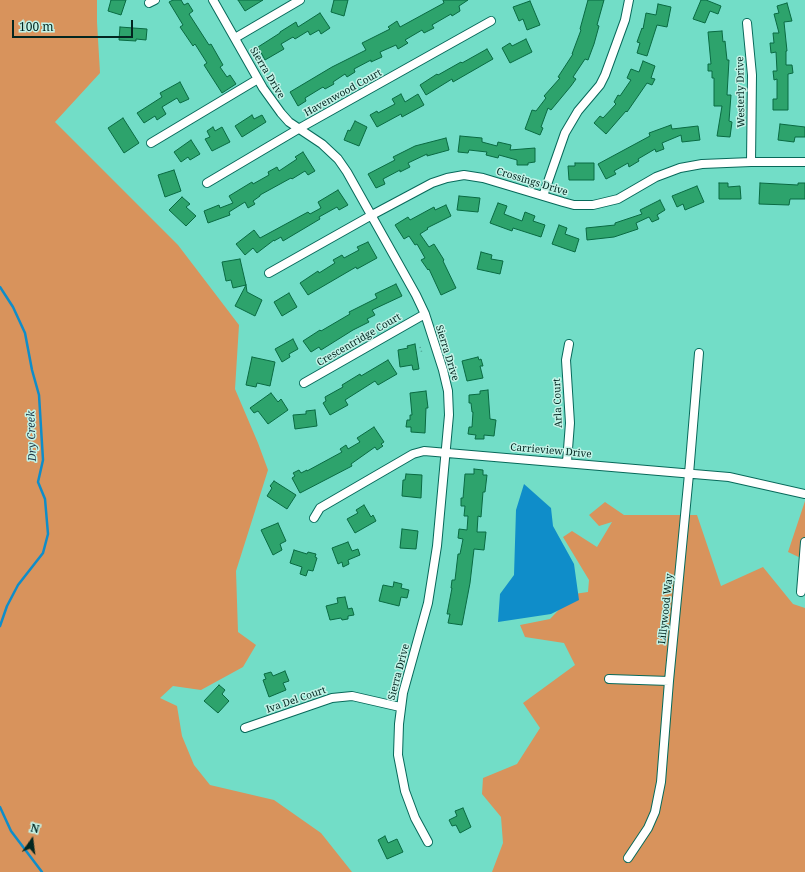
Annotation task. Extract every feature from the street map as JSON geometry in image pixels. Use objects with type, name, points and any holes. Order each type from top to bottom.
[{"type":"street","name":"Sierra Drive","points":[[213,0],[258,79],[281,114],[289,122],[322,144],[338,159],[347,172],[416,295],[425,314],[443,370],[448,391],[449,415],[437,546],[429,597],[400,707],[398,755],[405,791],[415,818],[428,842]]},
{"type":"street","points":[[235,38],[300,0]]},
{"type":"street","points":[[543,196],[568,127],[578,111],[600,85],[608,70],[629,0]]},
{"type":"street","name":"Havenwood Court","points":[[207,183],[300,128],[491,21]]},
{"type":"street","name":"Westerly Drive","points":[[747,22],[752,75],[751,162]]},
{"type":"street","points":[[151,143],[258,79]]},
{"type":"street","name":"Crossings Drive","points":[[269,273],[372,215],[432,183],[447,178],[464,175],[483,178],[574,205],[592,205],[618,199],[656,177],[680,168],[702,164],[805,162]]},
{"type":"street","name":"Crescentridge Court","points":[[304,383],[425,314]]},
{"type":"street","name":"Arla Court","points":[[567,462],[570,423],[566,360],[569,344]]},
{"type":"street","name":"Lillywood Way","points":[[628,858],[648,828],[655,812],[661,782],[689,474],[698,353]]},
{"type":"street","name":"Carrieview Drive","points":[[314,518],[320,508],[413,454],[424,451],[729,477],[805,494]]},
{"type":"street","points":[[801,592],[805,542]]},
{"type":"street","points":[[609,679],[669,681]]},
{"type":"street","name":"Iva Del Court","points":[[245,728],[332,698],[352,696],[400,707]]},
{"type":"path","points":[[420,347],[422,353]]},
{"type":"shaded area","points":[[0,0],[97,0],[100,73],[55,122],[178,245],[239,325],[235,389],[268,470],[236,571],[238,632],[256,645],[243,667],[201,690],[173,686],[160,698],[177,706],[182,736],[194,765],[210,785],[274,800],[321,833],[352,872],[0,872]]},
{"type":"shaded area","points":[[805,501],[805,560],[788,552]]},
{"type":"shaded area","points":[[605,502],[624,515],[697,515],[721,586],[763,567],[793,604],[805,608],[805,872],[492,872],[503,843],[501,817],[482,794],[483,778],[517,764],[540,728],[523,703],[575,665],[564,643],[525,637],[520,625],[550,619],[574,594],[588,592],[589,580],[563,537],[572,531],[597,547],[612,522],[599,526],[589,515]]},
{"type":"water","points":[[524,484],[551,508],[553,526],[574,564],[579,600],[551,614],[498,622],[500,594],[514,575],[516,510]]},
{"type":"building","points":[[111,0],[126,0],[121,15],[108,11]]},
{"type":"building","points":[[173,0],[181,0],[184,5],[188,3],[193,11],[189,14],[209,45],[211,44],[223,65],[220,67],[227,77],[230,75],[236,84],[222,93],[204,65],[207,63],[195,44],[193,46],[180,27],[183,25],[169,2]]},
{"type":"building","points":[[238,0],[263,0],[245,11]]},
{"type":"building","points":[[334,0],[348,0],[344,16],[331,12]]},
{"type":"building","points":[[443,0],[468,0],[459,6],[460,11],[452,16],[451,14],[432,25],[434,28],[424,33],[422,30],[405,40],[408,43],[398,49],[396,45],[380,52],[382,57],[371,62],[371,60],[354,69],[355,72],[347,77],[345,74],[333,82],[334,84],[325,89],[323,87],[305,98],[306,101],[298,106],[290,92],[332,67],[366,50],[362,43],[390,29],[388,27],[397,21],[400,27],[444,3]]},
{"type":"building","points":[[588,0],[604,0],[597,25],[599,26],[588,60],[585,59],[573,77],[576,79],[551,110],[548,108],[541,127],[543,128],[540,135],[525,129],[532,110],[536,111],[546,98],[544,96],[560,78],[558,77],[573,54],[581,30],[580,29]]},
{"type":"building","points":[[701,0],[706,0],[721,6],[718,14],[710,11],[705,23],[693,19]]},
{"type":"building","points":[[530,1],[540,25],[527,30],[523,19],[519,21],[513,7]]},
{"type":"building","points":[[787,3],[792,21],[784,22],[787,51],[786,65],[792,65],[793,73],[788,74],[788,110],[773,110],[773,99],[777,99],[777,79],[774,80],[773,71],[777,71],[776,52],[771,53],[770,43],[774,43],[773,33],[779,33],[774,14],[779,13],[777,6]]},
{"type":"building","points":[[658,4],[671,7],[667,27],[657,25],[647,56],[637,53],[640,43],[637,42],[642,28],[643,29],[646,13],[656,15]]},
{"type":"building","points":[[320,13],[330,28],[321,34],[319,30],[310,35],[308,31],[295,39],[293,37],[281,44],[284,49],[265,60],[258,47],[296,22],[298,27]]},
{"type":"building","points":[[120,27],[147,29],[146,40],[119,40]]},
{"type":"building","points":[[722,31],[723,42],[725,41],[727,60],[729,60],[727,95],[731,95],[729,121],[732,122],[730,137],[717,136],[722,106],[714,106],[714,78],[712,78],[712,71],[708,71],[708,64],[711,64],[708,32]]},
{"type":"building","points":[[526,39],[532,52],[510,63],[502,48],[510,43],[512,46]]},
{"type":"building","points":[[487,49],[493,59],[453,82],[452,79],[426,95],[420,85],[437,74],[438,75],[461,62],[462,63]]},
{"type":"building","points":[[643,61],[655,66],[651,78],[655,79],[652,85],[647,83],[627,112],[626,111],[606,134],[594,123],[600,116],[603,118],[616,104],[614,102],[618,95],[620,96],[631,80],[627,78],[631,69],[639,72]]},
{"type":"building","points":[[180,82],[189,99],[180,103],[177,98],[162,107],[166,114],[157,120],[155,116],[144,123],[137,113],[162,97],[160,93]]},
{"type":"building","points":[[401,94],[405,102],[418,94],[424,105],[402,117],[401,114],[377,127],[370,115],[377,111],[378,113],[395,104],[392,99]]},
{"type":"building","points":[[252,115],[254,119],[262,115],[266,122],[242,137],[235,126]]},
{"type":"building","points":[[123,118],[139,143],[124,153],[108,128]]},
{"type":"building","points":[[355,121],[367,127],[359,146],[344,140],[348,130],[350,131]]},
{"type":"building","points":[[780,124],[805,127],[805,137],[795,137],[794,142],[778,140]]},
{"type":"building","points":[[671,125],[672,129],[698,126],[700,140],[682,142],[681,135],[662,143],[664,149],[656,152],[655,149],[638,159],[639,161],[629,167],[628,163],[614,171],[616,174],[606,179],[598,164],[650,136],[649,133]]},
{"type":"building","points":[[213,127],[215,131],[222,127],[230,142],[212,151],[205,139],[210,137],[207,131]]},
{"type":"building","points":[[460,136],[482,138],[482,142],[497,146],[498,142],[511,145],[510,150],[535,148],[535,162],[528,163],[528,165],[517,165],[517,160],[499,155],[498,158],[486,155],[487,152],[469,150],[468,153],[458,152]]},
{"type":"building","points":[[446,138],[449,150],[427,156],[427,154],[408,163],[410,167],[400,172],[400,170],[383,179],[385,184],[376,188],[368,174],[395,160],[393,157],[415,146]]},
{"type":"building","points":[[191,140],[200,154],[190,160],[188,157],[181,162],[174,152]]},
{"type":"building","points":[[303,152],[315,171],[308,175],[305,171],[260,195],[253,201],[255,204],[248,208],[245,202],[229,212],[230,215],[208,223],[204,211],[219,205],[220,208],[233,203],[229,196],[252,182],[253,184],[269,175],[268,172],[277,167],[279,171],[297,159],[295,157]]},
{"type":"building","points":[[575,163],[594,163],[594,180],[569,180],[568,166],[575,166]]},
{"type":"building","points":[[174,170],[181,191],[165,197],[158,175]]},
{"type":"building","points":[[719,183],[728,183],[728,187],[740,186],[741,199],[719,199]]},
{"type":"building","points":[[760,183],[798,185],[798,183],[805,183],[805,199],[790,199],[789,205],[759,204]]},
{"type":"building","points":[[697,186],[704,202],[685,210],[683,204],[677,207],[672,196]]},
{"type":"building","points":[[338,190],[348,205],[339,210],[337,207],[283,241],[281,237],[274,240],[257,253],[253,248],[245,255],[236,244],[254,230],[260,238],[308,212],[310,214],[321,208],[318,202]]},
{"type":"building","points":[[459,196],[480,198],[478,212],[457,210]]},
{"type":"building","points":[[182,197],[190,204],[186,207],[196,216],[186,226],[169,210]]},
{"type":"building","points":[[660,200],[665,210],[657,215],[659,219],[652,222],[649,217],[636,223],[638,229],[614,237],[587,240],[586,228],[615,225],[615,223],[642,214],[640,210]]},
{"type":"building","points":[[498,203],[507,206],[504,214],[522,221],[525,212],[535,216],[533,221],[545,225],[541,237],[513,228],[512,231],[490,223]]},
{"type":"building","points":[[446,205],[451,216],[427,228],[428,229],[420,234],[429,247],[434,244],[444,260],[443,261],[456,288],[441,295],[429,269],[428,270],[421,260],[425,258],[417,244],[415,245],[409,236],[404,239],[395,225],[408,217],[410,220],[434,207],[435,210]]},
{"type":"building","points":[[559,225],[567,228],[565,234],[579,239],[575,252],[552,244]]},
{"type":"building","points":[[368,242],[377,258],[357,269],[356,267],[308,295],[300,283],[318,271],[319,273],[335,263],[333,260],[342,255],[344,258],[359,250],[357,247]]},
{"type":"building","points":[[481,252],[492,255],[491,259],[503,261],[500,274],[477,269]]},
{"type":"building","points":[[240,259],[246,285],[233,288],[231,280],[226,281],[222,262]]},
{"type":"building","points":[[396,284],[402,296],[372,310],[375,315],[367,319],[369,322],[321,350],[319,347],[311,352],[303,341],[350,314],[349,312],[377,298],[375,294]]},
{"type":"building","points":[[246,285],[247,292],[262,300],[255,316],[235,306]]},
{"type":"building","points":[[289,293],[297,307],[282,316],[274,302]]},
{"type":"building","points":[[293,339],[298,349],[289,354],[290,357],[282,362],[275,349]]},
{"type":"building","points":[[415,344],[419,369],[413,370],[412,365],[400,367],[398,350],[408,348],[407,346]]},
{"type":"building","points":[[252,357],[275,362],[270,386],[257,383],[256,387],[246,385]]},
{"type":"building","points":[[478,357],[479,360],[481,359],[483,366],[480,366],[483,378],[467,381],[462,361]]},
{"type":"building","points":[[388,360],[397,374],[378,385],[375,381],[345,400],[348,405],[330,415],[323,403],[326,401],[325,397],[343,387],[342,385],[360,374],[361,376]]},
{"type":"building","points":[[488,390],[490,419],[496,420],[494,436],[484,435],[484,439],[475,439],[476,435],[468,434],[469,427],[472,427],[473,412],[471,403],[469,403],[469,395],[480,394],[480,391]]},
{"type":"building","points":[[426,391],[428,408],[426,408],[425,433],[411,432],[411,427],[406,427],[407,420],[410,420],[410,415],[412,415],[410,393]]},
{"type":"building","points":[[271,393],[278,402],[281,399],[288,410],[268,424],[258,411],[254,413],[250,408]]},
{"type":"building","points":[[315,410],[317,426],[295,429],[293,415],[306,414],[306,411]]},
{"type":"building","points":[[374,427],[384,442],[381,444],[383,446],[377,450],[375,447],[351,464],[352,466],[300,493],[292,478],[295,476],[293,473],[299,470],[301,473],[307,471],[342,452],[340,449],[346,445],[348,449],[360,442],[357,438]]},
{"type":"building","points":[[474,469],[483,470],[483,475],[487,475],[485,492],[483,492],[481,517],[478,516],[477,532],[486,532],[484,550],[474,549],[470,583],[462,625],[448,623],[450,614],[447,614],[452,580],[455,580],[458,554],[460,554],[463,539],[458,538],[459,529],[467,530],[468,516],[464,516],[465,506],[461,506],[465,474],[474,474]]},
{"type":"building","points":[[406,474],[422,475],[421,498],[402,496],[403,480],[405,480]]},
{"type":"building","points":[[274,481],[296,495],[287,509],[267,496],[272,488],[270,486]]},
{"type":"building","points":[[364,505],[371,517],[373,515],[376,521],[355,533],[347,519],[358,513],[356,510]]},
{"type":"building","points":[[278,523],[286,541],[280,544],[282,550],[273,555],[261,530]]},
{"type":"building","points":[[402,529],[418,531],[416,549],[400,548]]},
{"type":"building","points":[[348,542],[352,551],[358,549],[360,555],[348,560],[349,564],[343,567],[342,562],[338,564],[332,548]]},
{"type":"building","points":[[294,550],[307,554],[308,552],[316,554],[315,557],[317,558],[313,571],[308,570],[306,576],[300,574],[302,567],[290,563]]},
{"type":"building","points":[[394,582],[402,584],[401,588],[409,590],[407,598],[401,597],[399,606],[379,601],[383,585],[393,587]]},
{"type":"building","points":[[345,597],[348,609],[352,608],[354,615],[348,616],[348,619],[342,620],[341,618],[330,620],[326,606],[338,603],[337,598]]},
{"type":"building","points":[[285,671],[289,681],[283,683],[286,690],[269,697],[263,680],[266,679],[264,674],[271,672],[273,676]]},
{"type":"building","points":[[219,685],[225,690],[222,694],[229,701],[218,713],[204,701]]},
{"type":"building","points":[[463,808],[471,827],[460,833],[456,825],[452,826],[449,820],[457,816],[455,811]]},
{"type":"building","points":[[385,836],[388,843],[397,839],[403,852],[387,859],[378,840]]},
{"type":"waterway","name":"Dry Creek","points":[[0,287],[13,307],[25,333],[32,370],[39,395],[43,460],[38,482],[45,499],[48,534],[43,553],[18,585],[7,606],[0,626]]},
{"type":"waterway","name":"Dry Creek","points":[[0,807],[11,831],[42,872]]}]
